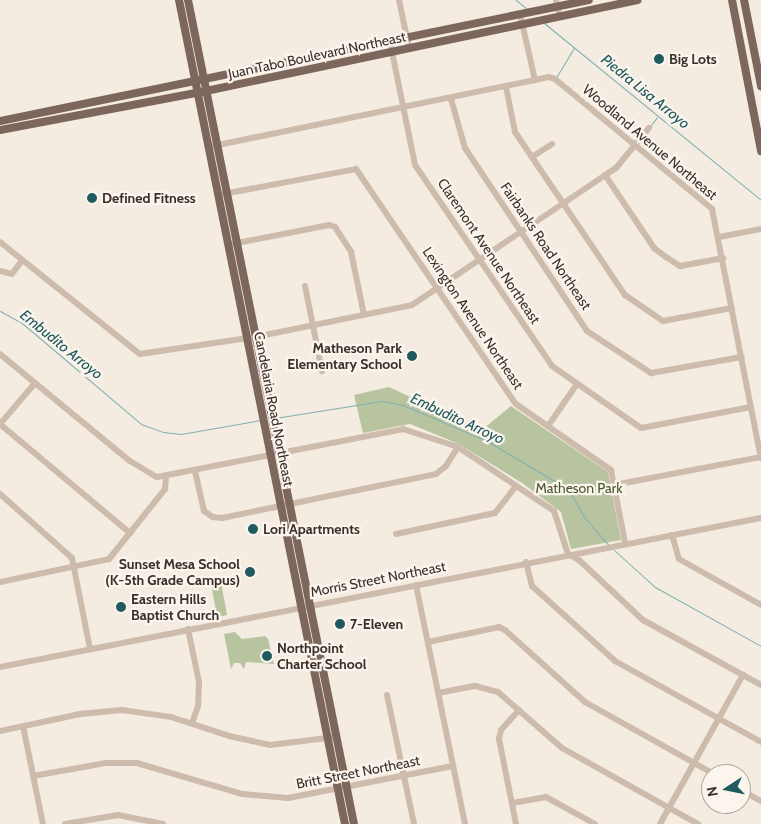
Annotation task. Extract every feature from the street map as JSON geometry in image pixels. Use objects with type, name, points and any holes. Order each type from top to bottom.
[{"type":"main road","name":"Candelaria Road Northeast","points":[[179,0],[200,81]]},
{"type":"main road","name":"Candelaria Road Northeast","points":[[188,0],[202,92],[251,336],[262,412],[271,456],[285,505],[354,824]]},
{"type":"main road","name":"Juan Tabo Boulevard Northeast","points":[[0,121],[533,12],[557,3],[589,0]]},
{"type":"main road","name":"Juan Tabo Boulevard Northeast","points":[[0,130],[202,92],[638,0]]},
{"type":"main road","points":[[732,0],[761,151]]},
{"type":"main road","points":[[744,0],[761,86]]},
{"type":"main road","name":"Candelaria Road Northeast","points":[[251,336],[271,410],[285,505]]},
{"type":"main road","name":"Candelaria Road Northeast","points":[[306,606],[328,739],[345,824]]},
{"type":"street","points":[[399,0],[408,48]]},
{"type":"street","points":[[557,3],[560,17]]},
{"type":"street","points":[[520,14],[535,80]]},
{"type":"street","name":"Claremont Avenue Northeast","points":[[390,42],[402,108],[416,165],[552,366],[641,428],[751,407]]},
{"type":"street","name":"Woodland Avenue Northeast","points":[[213,146],[535,80],[556,79],[706,203],[716,219],[761,457]]},
{"type":"street","points":[[506,86],[515,132],[625,296],[663,321],[732,308]]},
{"type":"street","name":"Fairbanks Road Northeast","points":[[451,98],[465,148],[587,331],[645,370],[658,374],[742,357]]},
{"type":"street","points":[[0,242],[140,354],[313,326],[407,307],[616,168],[649,128]]},
{"type":"street","points":[[532,157],[552,144]]},
{"type":"street","name":"Lexington Avenue Northeast","points":[[223,194],[349,169],[356,170],[438,287],[516,404],[608,468],[614,485],[625,543]]},
{"type":"street","points":[[605,175],[654,248],[680,266],[723,258]]},
{"type":"street","points":[[233,244],[329,226],[340,233],[351,252],[364,315]]},
{"type":"street","points":[[720,237],[761,230]]},
{"type":"street","points":[[0,271],[12,274],[22,260]]},
{"type":"street","points":[[305,286],[322,370]]},
{"type":"street","points":[[0,354],[130,461],[149,474],[166,477],[403,429],[458,447],[554,511],[568,554],[579,560],[643,620],[761,685]]},
{"type":"street","points":[[35,383],[0,424],[130,533]]},
{"type":"street","points":[[548,426],[577,384]]},
{"type":"street","points":[[195,471],[201,506],[213,517],[285,505],[436,474],[446,466],[458,447]]},
{"type":"street","points":[[614,485],[761,457]]},
{"type":"street","points":[[0,582],[75,568],[109,559],[165,489],[166,477]]},
{"type":"street","points":[[396,534],[495,513],[516,486]]},
{"type":"street","points":[[0,494],[67,552],[75,568],[90,649]]},
{"type":"street","name":"Morris Street Northeast","points":[[0,667],[526,562],[761,518]]},
{"type":"street","points":[[672,535],[678,559],[761,605]]},
{"type":"street","points":[[526,562],[530,581],[535,589],[615,661],[761,742]]},
{"type":"street","points":[[416,585],[465,824]]},
{"type":"street","points":[[428,642],[499,627],[584,702],[701,767]]},
{"type":"street","points":[[188,629],[199,682],[199,701],[192,723]]},
{"type":"street","points":[[660,824],[743,675]]},
{"type":"street","points":[[438,693],[475,686],[486,687],[498,692],[562,748],[698,824]]},
{"type":"street","points":[[387,695],[414,824]]},
{"type":"street","points":[[0,730],[115,710],[144,711],[192,723],[229,736],[270,745],[336,737]]},
{"type":"street","points":[[516,824],[499,739],[501,730],[519,710]]},
{"type":"street","points":[[24,726],[43,824]]},
{"type":"street","name":"Britt Street Northeast","points":[[33,776],[126,762],[146,765],[254,796],[288,798],[338,790],[453,766]]},
{"type":"street","points":[[512,803],[546,797],[595,824]]},
{"type":"street","points":[[65,824],[118,814],[163,824]]},
{"type":"green space","name":"Matheson Park","points":[[389,387],[482,430],[511,406],[608,472],[621,540],[571,549],[561,512],[522,483],[459,444],[410,424],[363,433],[354,395]]},
{"type":"green space","points":[[221,582],[227,615],[217,617],[211,584]]},
{"type":"green space","points":[[235,632],[242,639],[265,636],[268,639],[274,664],[246,662],[244,669],[240,663],[234,663],[231,669],[224,634]]},
{"type":"waterway","name":"Piedra Lisa Arroyo","points":[[516,0],[527,9]]},
{"type":"waterway","name":"Piedra Lisa Arroyo","points":[[544,23],[761,200]]},
{"type":"waterway","points":[[557,76],[574,48]]},
{"type":"waterway","points":[[650,126],[657,117]]},
{"type":"waterway","name":"Embudito Arroyo","points":[[0,311],[22,323],[141,424],[163,432],[181,434],[261,420]]},
{"type":"waterway","name":"Embudito Arroyo","points":[[275,418],[382,401],[403,405],[487,441],[568,489],[585,518],[609,546]]},
{"type":"waterway","name":"Embudito Arroyo","points":[[614,550],[655,587],[761,646]]},
{"type":"place","name":"Big Lots","points":[[659,59]]},
{"type":"place","name":"Defined Fitness","points":[[92,198]]},
{"type":"place","name":"Matheson Park Elementary School","points":[[412,356]]},
{"type":"place","name":"Lori Apartments","points":[[253,529]]},
{"type":"place","name":"Sunset Mesa School (K-5th Grade Campus)","points":[[250,572]]},
{"type":"place","name":"Eastern Hills Baptist Church","points":[[121,607]]},
{"type":"place","name":"7-Eleven","points":[[340,624]]},
{"type":"place","name":"Northpoint Charter School","points":[[267,656]]}]
